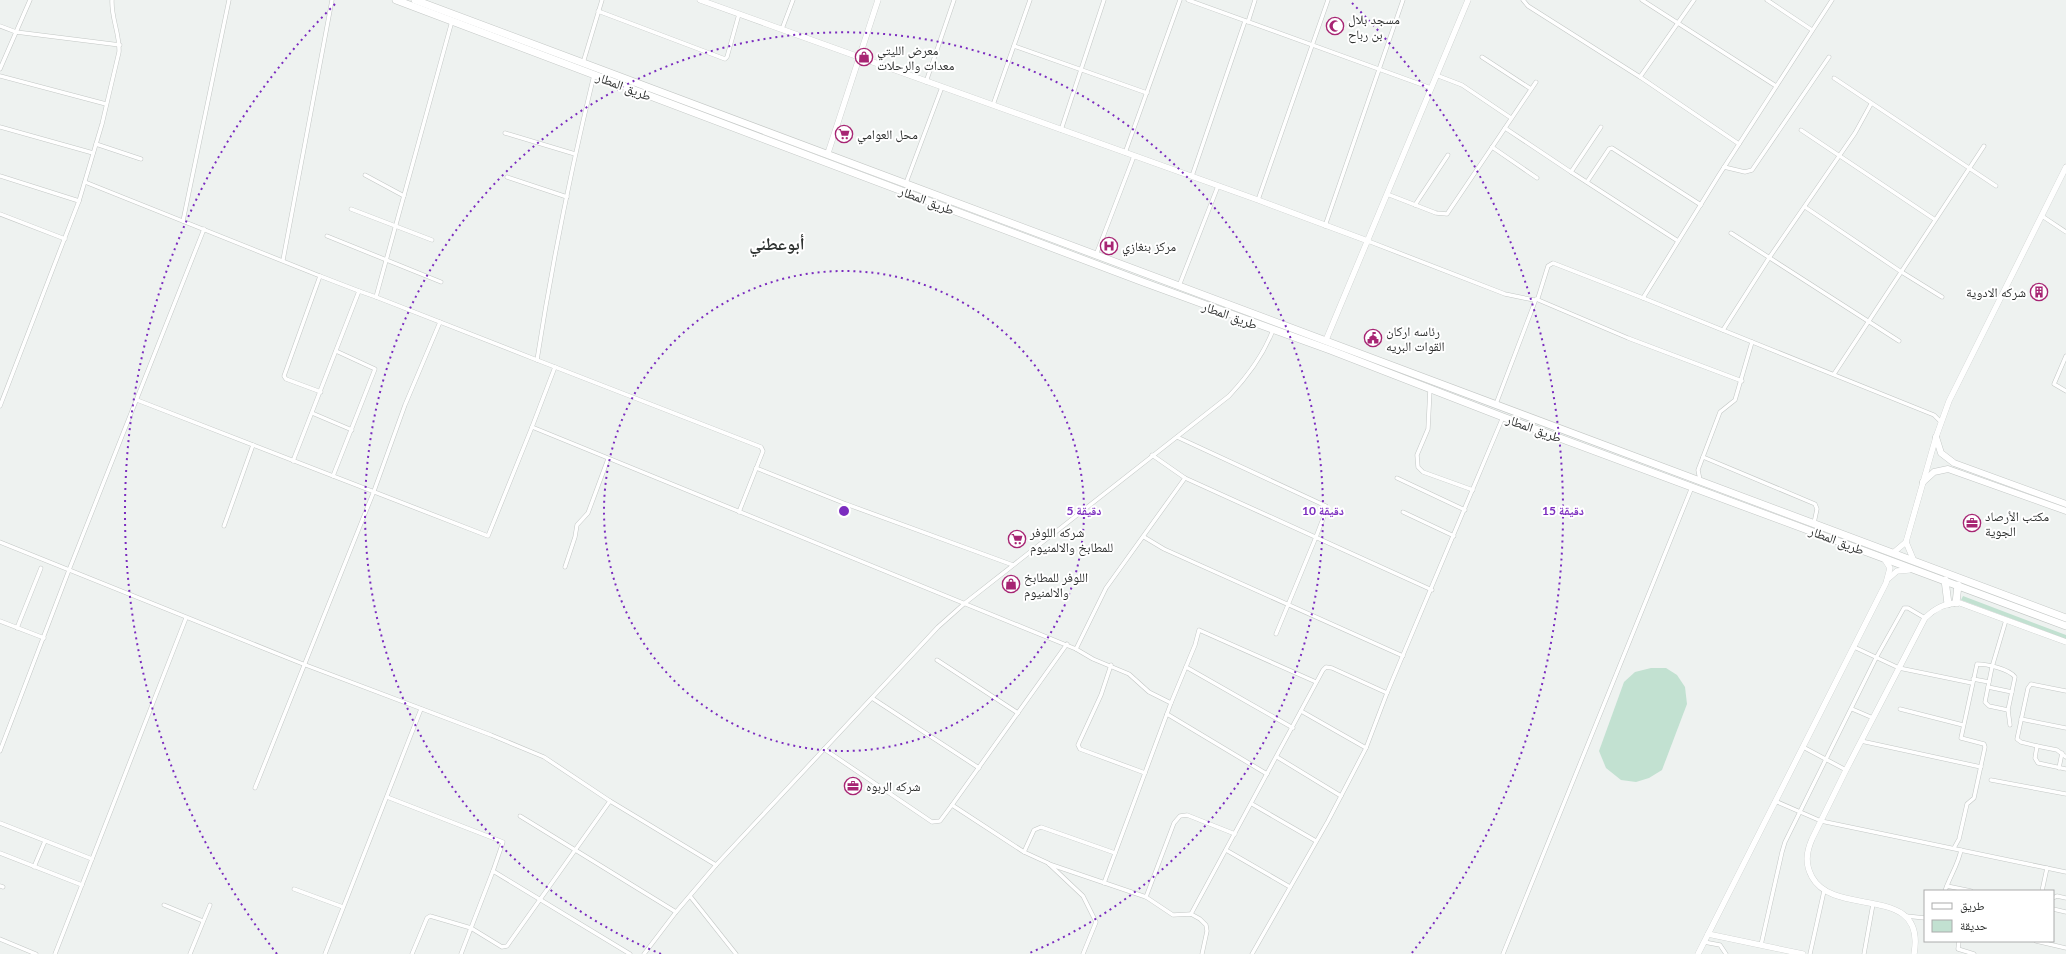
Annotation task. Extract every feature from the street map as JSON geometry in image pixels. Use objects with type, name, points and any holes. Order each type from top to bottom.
[{"type":"highway","name":"طريق المطار","points":[[396,0],[415,2],[828,153],[1096,255],[2066,618]]},
{"type":"highway","name":"طريق المطار","points":[[415,2],[452,22],[1504,417],[2066,626]]},
{"type":"highway","points":[[650,96],[652,88]]},
{"type":"highway","points":[[1945,580],[1952,603]]},
{"type":"highway","points":[[1952,603],[1958,585]]},
{"type":"main road","points":[[1936,437],[1941,453],[1950,462],[2066,504]]},
{"type":"main road","points":[[1923,482],[1934,472],[1948,469],[2066,511]]},
{"type":"street","points":[[0,69],[30,0]]},
{"type":"street","points":[[0,406],[79,201],[96,144],[120,45],[112,13],[112,0]]},
{"type":"street","points":[[183,221],[229,0]]},
{"type":"street","points":[[283,260],[332,0]]},
{"type":"street","points":[[583,63],[602,0]]},
{"type":"street","points":[[700,0],[716,3],[739,14],[859,58],[1258,200],[1505,294],[1536,299],[1628,338],[1742,381]]},
{"type":"street","points":[[782,29],[793,0]]},
{"type":"street","points":[[828,153],[878,0]]},
{"type":"street","points":[[926,82],[954,0]]},
{"type":"street","points":[[993,105],[1030,0]]},
{"type":"street","points":[[1061,130],[1104,0]]},
{"type":"street","points":[[1125,152],[1180,0]]},
{"type":"street","points":[[1188,0],[1431,88]]},
{"type":"street","points":[[1192,176],[1246,21],[1255,0]]},
{"type":"street","points":[[1258,200],[1328,0]]},
{"type":"street","points":[[1325,226],[1403,0]]},
{"type":"street","points":[[1326,340],[1468,0]]},
{"type":"street","points":[[1523,0],[1528,6],[1640,77],[1739,144]]},
{"type":"street","points":[[1642,0],[1776,86]]},
{"type":"street","points":[[1640,77],[1694,0]]},
{"type":"street","points":[[1767,0],[1812,30]]},
{"type":"street","points":[[1643,298],[1724,167],[1832,0]]},
{"type":"street","points":[[598,11],[724,59],[727,57],[739,14]]},
{"type":"street","points":[[376,297],[452,22]]},
{"type":"street","points":[[0,26],[16,32],[120,45]]},
{"type":"street","points":[[1014,46],[1147,93]]},
{"type":"street","points":[[1482,57],[1531,89]]},
{"type":"street","points":[[1724,167],[1745,172],[1752,170],[1829,58]]},
{"type":"street","points":[[537,360],[550,276],[594,75]]},
{"type":"street","points":[[1436,75],[1462,85],[1511,118]]},
{"type":"street","points":[[0,76],[106,104]]},
{"type":"street","points":[[1834,78],[1996,186]]},
{"type":"street","points":[[1387,194],[1443,215],[1447,214],[1536,82]]},
{"type":"street","points":[[906,183],[942,87]]},
{"type":"street","points":[[1723,330],[1769,258],[1839,156],[1871,104]]},
{"type":"street","points":[[0,127],[93,153]]},
{"type":"street","points":[[1571,172],[1601,127]]},
{"type":"street","points":[[1505,128],[1678,241]]},
{"type":"street","points":[[1801,130],[1934,219]]},
{"type":"street","points":[[505,133],[576,154]]},
{"type":"street","points":[[96,144],[142,159]]},
{"type":"street","points":[[1834,374],[1934,219],[1984,146]]},
{"type":"street","points":[[1492,147],[1537,178]]},
{"type":"street","points":[[1587,182],[1609,149],[1612,148],[1701,205]]},
{"type":"street","points":[[1415,205],[1448,155]]},
{"type":"street","points":[[1096,255],[1134,156]]},
{"type":"street","points":[[1892,553],[1906,542],[1944,414],[2066,167]]},
{"type":"street","points":[[365,175],[404,196]]},
{"type":"street","points":[[0,176],[79,201]]},
{"type":"street","points":[[507,177],[567,197]]},
{"type":"street","points":[[85,182],[320,276],[762,448],[739,512]]},
{"type":"street","points":[[1179,286],[1218,186]]},
{"type":"street","points":[[1805,207],[1900,271],[1942,297]]},
{"type":"street","points":[[351,209],[432,240]]},
{"type":"street","points":[[0,214],[65,239]]},
{"type":"street","points":[[2042,216],[2066,232]]},
{"type":"street","points":[[0,751],[69,570],[204,229]]},
{"type":"street","points":[[1731,233],[1899,342]]},
{"type":"street","points":[[327,236],[441,282]]},
{"type":"street","points":[[1496,404],[1548,266],[1553,264],[1834,374],[1934,415],[1941,422]]},
{"type":"street","points":[[320,276],[284,376],[286,379],[320,392]]},
{"type":"street","points":[[293,461],[359,291]]},
{"type":"street","points":[[255,788],[440,322]]},
{"type":"street","points":[[644,954],[676,912],[716,865],[938,627],[965,603],[1205,415],[1237,387],[1265,351],[1273,330]]},
{"type":"street","points":[[1700,480],[1698,470],[1720,412],[1735,400],[1742,381],[1752,342]]},
{"type":"street","points":[[333,476],[375,369],[336,351]]},
{"type":"street","points":[[2066,357],[2054,384],[2066,391]]},
{"type":"street","points":[[137,400],[488,536],[555,368]]},
{"type":"street","points":[[1430,389],[1428,429],[1417,455],[1418,467],[1423,472],[1473,490]]},
{"type":"street","points":[[312,413],[352,430]]},
{"type":"street","points":[[1934,415],[1944,414]]},
{"type":"street","points":[[1252,954],[1341,796],[1366,748],[1387,693],[1432,590],[1504,417]]},
{"type":"street","points":[[532,427],[1067,644],[1093,659],[1111,665],[1128,674],[1149,692],[1171,703]]},
{"type":"street","points":[[1177,437],[1326,506],[1326,511],[1316,538],[1276,634]]},
{"type":"street","points":[[224,526],[253,446]]},
{"type":"street","points":[[1152,455],[1185,478],[1432,590]]},
{"type":"street","points":[[1703,457],[1815,504],[1817,509],[1814,523]]},
{"type":"street","points":[[565,567],[575,537],[577,525],[588,513],[608,459]]},
{"type":"street","points":[[756,468],[846,504],[1013,565]]},
{"type":"street","points":[[1687,475],[1698,470]]},
{"type":"street","points":[[1076,649],[1106,588],[1185,478]]},
{"type":"street","points":[[1397,478],[1465,510]]},
{"type":"street","points":[[1503,954],[1692,486]]},
{"type":"street","points":[[1403,512],[1454,536]]},
{"type":"street","points":[[1144,537],[1164,549],[1403,656]]},
{"type":"street","points":[[0,542],[186,618],[544,757],[610,801],[716,865]]},
{"type":"street","points":[[1906,542],[1914,561]]},
{"type":"street","points":[[1883,558],[1890,568],[1886,583]]},
{"type":"street","points":[[17,628],[41,568]]},
{"type":"street","points":[[1698,954],[1886,583],[1892,574],[1899,570],[1922,572]]},
{"type":"street","points":[[1924,918],[1906,916],[1891,908],[1824,891],[1814,880],[1808,870],[1807,850],[1846,770],[1925,618],[1930,612],[1952,603],[2006,620],[2066,642]]},
{"type":"street","points":[[1761,945],[1782,852],[1800,812],[1876,658],[1904,608],[1908,608],[1925,618]]},
{"type":"street","points":[[55,954],[186,618]]},
{"type":"street","points":[[2006,620],[1992,667],[1985,702],[1986,705],[2008,710]]},
{"type":"street","points":[[0,621],[44,638]]},
{"type":"street","points":[[1104,883],[1166,714],[1186,667],[1199,630],[1316,682]]},
{"type":"street","points":[[824,749],[932,822],[940,822],[1067,644]]},
{"type":"street","points":[[1854,647],[1899,668],[1972,681],[1989,682]]},
{"type":"street","points":[[937,660],[1018,713]]},
{"type":"street","points":[[1954,848],[1959,839],[1967,804],[1974,798],[1985,746],[1962,739],[1963,725],[1977,664],[1992,667],[2014,675],[2008,710],[2010,724]]},
{"type":"street","points":[[1111,665],[1101,695],[1078,745],[1080,749],[1145,773]]},
{"type":"street","points":[[1186,667],[1292,728]]},
{"type":"street","points":[[1191,914],[1252,804],[1323,670],[1329,667],[1387,693]]},
{"type":"street","points":[[2066,691],[2031,684],[2028,688],[2018,741],[2057,750],[2066,757]]},
{"type":"street","points":[[1988,688],[2012,692]]},
{"type":"street","points":[[872,698],[979,768]]},
{"type":"street","points":[[1852,708],[1873,718]]},
{"type":"street","points":[[325,954],[421,709]]},
{"type":"street","points":[[1900,709],[1963,725]]},
{"type":"street","points":[[1301,711],[1366,748]]},
{"type":"street","points":[[1166,714],[1267,774]]},
{"type":"street","points":[[2021,719],[2066,728]]},
{"type":"street","points":[[1861,741],[1981,767]]},
{"type":"street","points":[[2037,746],[2035,758],[2037,762],[2066,769]]},
{"type":"street","points":[[1803,747],[1846,770]]},
{"type":"street","points":[[2059,768],[2062,754]]},
{"type":"street","points":[[1276,757],[1341,796]]},
{"type":"street","points":[[1991,780],[2066,794]]},
{"type":"street","points":[[387,797],[503,842],[461,954]]},
{"type":"street","points":[[412,954],[428,916],[434,916],[471,928],[502,947],[507,946],[610,801]]},
{"type":"street","points":[[1775,801],[1821,820],[2066,872]]},
{"type":"street","points":[[1252,804],[1316,841]]},
{"type":"street","points":[[952,805],[1024,852],[1048,863],[1146,897],[1173,915],[1191,914],[1200,919],[1206,925],[1207,931],[1202,954]]},
{"type":"street","points":[[1146,897],[1174,823],[1180,816],[1187,815],[1235,834]]},
{"type":"street","points":[[520,816],[576,849],[676,912]]},
{"type":"street","points":[[0,823],[92,859]]},
{"type":"street","points":[[1024,852],[1034,830],[1041,827],[1115,852]]},
{"type":"street","points":[[34,867],[45,841]]},
{"type":"street","points":[[1226,850],[1290,887]]},
{"type":"street","points":[[1946,890],[1958,864],[1962,850]]},
{"type":"street","points":[[0,854],[82,885]]},
{"type":"street","points":[[1048,863],[1083,896],[1095,918],[1096,925],[1084,954]]},
{"type":"street","points":[[2042,890],[2047,868]]},
{"type":"street","points":[[493,871],[630,954]]},
{"type":"street","points":[[1947,886],[1966,890]]},
{"type":"street","points":[[294,889],[343,907]]},
{"type":"street","points":[[1810,954],[1824,891]]},
{"type":"street","points":[[690,896],[736,954]]},
{"type":"street","points":[[2054,897],[2066,898]]},
{"type":"street","points":[[1864,954],[1872,904]]},
{"type":"street","points":[[164,905],[203,921]]},
{"type":"street","points":[[190,954],[210,905]]},
{"type":"street","points":[[2054,909],[2066,912]]},
{"type":"street","points":[[1906,916],[1914,930],[1914,954]]},
{"type":"street","points":[[1708,934],[1761,945],[1777,951],[1803,954]]},
{"type":"street","points":[[0,939],[36,954]]},
{"type":"street","points":[[1704,942],[1720,945],[1726,954]]},
{"type":"street","points":[[1959,942],[1958,949],[1960,951],[1974,954]]},
{"type":"street","points":[[2040,942],[2066,948]]},
{"type":"green space","points":[[1963,596],[2066,635],[2066,639],[1961,600]]},
{"type":"green space","points":[[1651,668],[1666,668],[1677,675],[1685,687],[1687,704],[1662,770],[1649,778],[1636,782],[1621,780],[1606,768],[1599,751],[1624,682],[1635,672]]},
{"type":"place","name":"مسجد بلال بن رباح","points":[[1335,26]]},
{"type":"place","name":"معرض الليتي معدات والرحلات","points":[[864,57]]},
{"type":"place","name":"محل العوامي","points":[[844,134]]},
{"type":"place","name":"مركز بنغازي","points":[[1109,246]]},
{"type":"place","name":"شركه الادوية","points":[[2039,292]]},
{"type":"place","name":"رئاسه اركان القوات البريه","points":[[1373,338]]},
{"type":"place","name":"مكتب الأرصاد الجوية","points":[[1972,523]]},
{"type":"place","name":"شركه اللوفر للمطابخ والالمنيوم","points":[[1017,539]]},
{"type":"place","name":"اللوفر للمطابخ والالمنيوم","points":[[1011,584]]},
{"type":"place","name":"شركه الربوه","points":[[853,786]]},
{"type":"district","name":"أبوعطني","points":[[777,244]]}]
